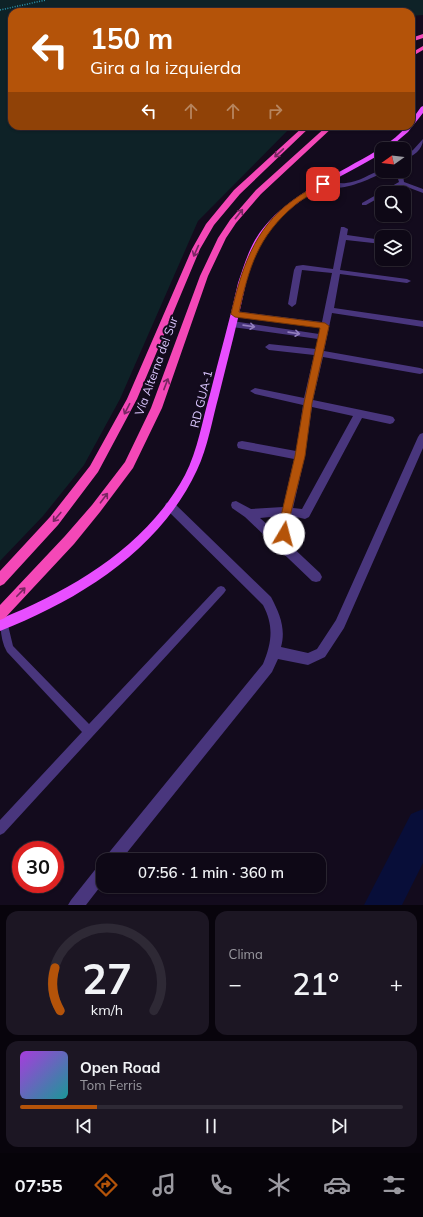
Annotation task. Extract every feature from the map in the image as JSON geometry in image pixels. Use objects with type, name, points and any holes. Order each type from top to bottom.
[{"type":"highway","name":"Vía Alterna del Sur","points":[[0,580],[54,521],[94,469],[132,400],[196,249],[210,224],[237,192],[304,130]]},
{"type":"highway","name":"Vía Alterna del Sur","points":[[1,621],[96,509],[131,463],[146,433],[167,382],[202,283],[221,240],[252,197],[327,130]]},
{"type":"main road","name":"RD GUA-1","points":[[415,120],[423,108]]},
{"type":"main road","name":"RD GUA-1","points":[[394,142],[407,130]]},
{"type":"main road","name":"RD GUA-1","points":[[1,621],[45,606],[84,584],[116,561],[157,523],[188,479],[202,446],[242,283],[250,258],[262,236],[272,222],[293,202],[375,155]]},
{"type":"street","points":[[282,545],[286,512],[300,456],[308,403],[329,310],[343,233],[375,240]]},
{"type":"street","points":[[292,304],[299,268],[407,281]]},
{"type":"street","points":[[329,310],[423,324]]},
{"type":"street","points":[[235,314],[325,326]]},
{"type":"street","points":[[232,324],[323,337]]},
{"type":"street","points":[[269,347],[320,353],[420,371]]},
{"type":"street","points":[[255,391],[390,420]]},
{"type":"street","points":[[249,514],[286,512],[305,514],[359,414]]},
{"type":"street","points":[[274,652],[308,659],[321,653],[340,624],[423,437]]},
{"type":"street","points":[[242,445],[300,456]]},
{"type":"street","points":[[236,505],[249,514],[316,577]]},
{"type":"street","points":[[118,853],[268,668],[274,652],[278,630],[275,614],[268,601],[170,506]]},
{"type":"street","points":[[76,905],[96,880]]},
{"type":"lane","points":[[411,154],[423,141]]},
{"type":"lane","points":[[323,184],[341,187],[348,186],[375,174]]},
{"type":"lane","points":[[401,178],[402,183]]},
{"type":"lane","points":[[402,183],[423,191]]},
{"type":"lane","points":[[397,186],[402,183]]},
{"type":"lane","points":[[364,204],[375,198]]},
{"type":"lane","points":[[0,829],[221,590]]},
{"type":"lane","points":[[1,621],[10,649],[89,732]]},
{"type":"path","points":[[9,8],[46,0]]},
{"type":"green space","points":[[0,0],[423,0],[423,15],[415,16],[415,8],[8,8],[8,130],[288,130],[198,221],[120,399],[84,465],[43,516],[0,561]]},
{"type":"waterway","points":[[382,905],[423,826]]},
{"type":"route","points":[[284,534],[286,512],[300,456],[308,403],[325,326],[235,314],[242,283],[250,258],[262,236],[272,222],[293,202],[323,184]]}]
